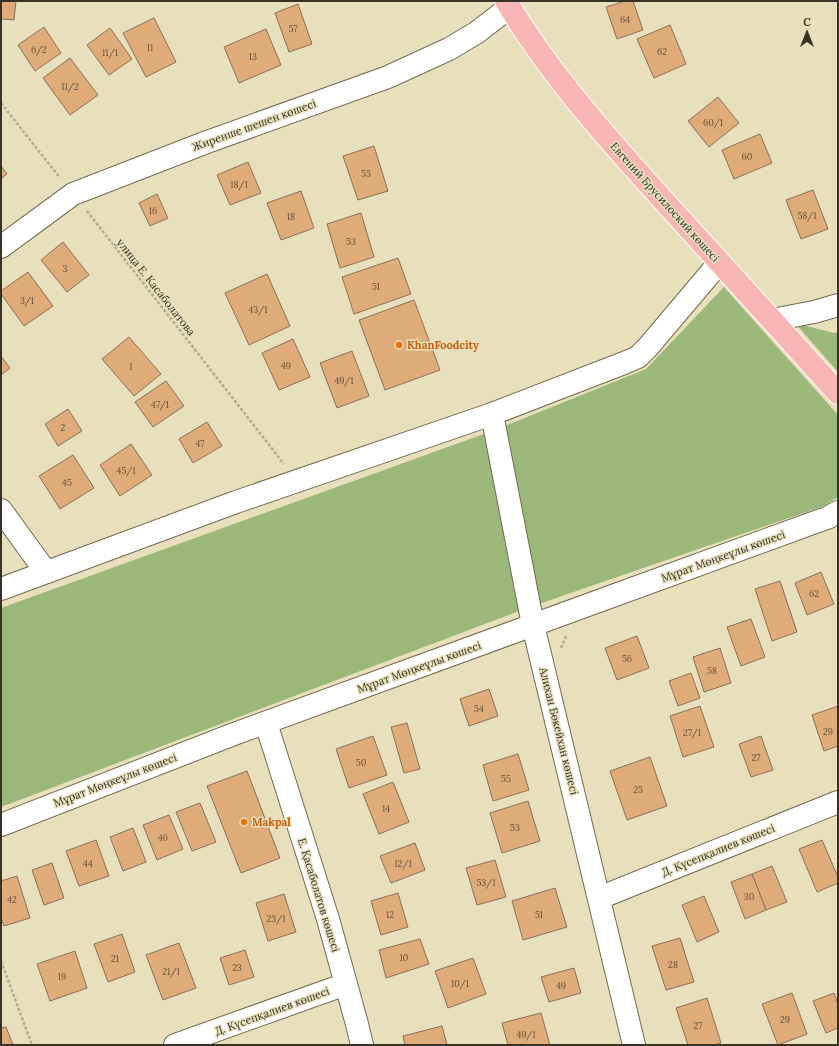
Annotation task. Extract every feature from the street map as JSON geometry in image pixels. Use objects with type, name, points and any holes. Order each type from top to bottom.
[{"type":"main road","name":"Евгений Брусилоский көшесі","points":[[508,4],[557,76],[598,128],[838,393]]},
{"type":"street","name":"Жиренше шешен көшесі","points":[[1,246],[73,194],[206,142],[388,77],[449,49],[476,33],[508,4]]},
{"type":"street","points":[[1,589],[236,502],[492,414],[638,357],[719,262]]},
{"type":"street","points":[[772,320],[814,312],[838,305]]},
{"type":"street","name":"Алихан Бөкейхан көшесі","points":[[492,414],[533,625],[634,1045]]},
{"type":"street","points":[[1,510],[46,572]]},
{"type":"street","name":"Мұрат Мөңкеұлы көшесі","points":[[1,825],[266,723],[827,518],[838,512]]},
{"type":"street","name":"Е. Қасаболатов көшесі","points":[[266,723],[328,919],[362,1045]]},
{"type":"street","name":"Д. Күсепқалиев көшесі","points":[[599,898],[838,802]]},
{"type":"street","name":"Д. Күсепқалиев көшесі","points":[[175,1045],[346,984]]},
{"type":"path","name":"улица Е. Касаболатова","points":[[1,102],[298,481]]},
{"type":"path","points":[[559,652],[568,632]]},
{"type":"path","points":[[1,961],[32,1045]]},
{"type":"green space","points":[[724,287],[838,415],[838,497],[824,506],[530,607],[1,807],[1,608],[495,430],[646,369]]},
{"type":"green space","points":[[795,323],[834,333],[838,332],[838,372]]},
{"type":"building","points":[[1,1],[16,1],[14,20],[1,19]]},
{"type":"building","points":[[625,1],[633,1],[643,30],[617,39],[606,7]]},
{"type":"building","points":[[298,4],[312,44],[289,52],[275,13]]},
{"type":"building","points":[[154,18],[176,62],[146,77],[123,33]]},
{"type":"building","points":[[670,25],[686,64],[654,78],[637,39]]},
{"type":"building","points":[[44,27],[61,53],[35,71],[18,45]]},
{"type":"building","points":[[110,28],[132,59],[109,75],[87,45]]},
{"type":"building","points":[[266,29],[281,65],[239,83],[224,47]]},
{"type":"building","points":[[70,58],[98,95],[70,115],[43,78]]},
{"type":"building","points":[[718,97],[739,123],[709,147],[688,121]]},
{"type":"building","points":[[760,134],[772,163],[734,179],[722,150]]},
{"type":"building","points":[[374,146],[388,191],[358,200],[343,156]]},
{"type":"building","points":[[248,162],[261,193],[230,205],[217,175]]},
{"type":"building","points":[[1,166],[7,174],[1,179]]},
{"type":"building","points":[[813,190],[828,229],[801,239],[786,200]]},
{"type":"building","points":[[301,191],[314,228],[281,240],[267,203]]},
{"type":"building","points":[[157,194],[168,218],[150,226],[139,203]]},
{"type":"building","points":[[361,213],[374,257],[340,268],[327,224]]},
{"type":"building","points":[[63,242],[89,275],[67,292],[41,260]]},
{"type":"building","points":[[398,258],[411,294],[354,314],[342,277]]},
{"type":"building","points":[[28,272],[53,306],[24,326],[1,294],[1,291]]},
{"type":"building","points":[[267,274],[290,326],[249,345],[225,293]]},
{"type":"building","points":[[414,300],[440,370],[385,390],[359,320]]},
{"type":"building","points":[[129,337],[161,374],[134,396],[102,359]]},
{"type":"building","points":[[293,339],[310,377],[279,390],[262,353]]},
{"type":"building","points":[[352,351],[369,396],[337,408],[320,363]]},
{"type":"building","points":[[1,356],[10,368],[1,375]]},
{"type":"building","points":[[166,381],[184,406],[153,427],[135,402]]},
{"type":"building","points":[[68,409],[82,431],[58,446],[45,424]]},
{"type":"building","points":[[207,422],[222,446],[193,463],[179,439]]},
{"type":"building","points":[[131,444],[152,475],[120,496],[100,465]]},
{"type":"building","points":[[73,455],[94,488],[60,509],[39,476]]},
{"type":"building","points":[[821,572],[834,604],[807,615],[795,583]]},
{"type":"building","points":[[780,581],[797,632],[772,641],[755,589]]},
{"type":"building","points":[[751,619],[765,657],[741,666],[727,627]]},
{"type":"building","points":[[637,636],[649,668],[617,680],[605,648]]},
{"type":"building","points":[[720,648],[731,683],[704,692],[693,657]]},
{"type":"building","points":[[691,673],[700,698],[678,706],[669,681]]},
{"type":"building","points":[[489,689],[498,716],[469,726],[460,699]]},
{"type":"building","points":[[700,706],[714,747],[683,757],[670,716]]},
{"type":"building","points":[[838,706],[838,746],[824,751],[812,715]]},
{"type":"building","points":[[407,723],[420,769],[404,773],[391,727]]},
{"type":"building","points":[[373,736],[387,775],[349,788],[336,749]]},
{"type":"building","points":[[761,736],[773,770],[751,777],[739,744]]},
{"type":"building","points":[[518,754],[529,790],[493,801],[483,765]]},
{"type":"building","points":[[650,757],[667,806],[627,820],[610,771]]},
{"type":"building","points":[[247,771],[280,858],[241,873],[207,786]]},
{"type":"building","points":[[393,782],[409,822],[379,834],[363,794]]},
{"type":"building","points":[[528,801],[540,841],[502,853],[490,813]]},
{"type":"building","points":[[200,803],[216,842],[192,851],[176,812]]},
{"type":"building","points":[[169,815],[183,849],[157,860],[143,825]]},
{"type":"building","points":[[133,828],[146,862],[123,871],[110,837]]},
{"type":"building","points":[[96,840],[109,876],[79,886],[66,851]]},
{"type":"building","points":[[822,840],[838,877],[838,883],[817,892],[799,849]]},
{"type":"building","points":[[415,843],[425,870],[391,883],[380,856]]},
{"type":"building","points":[[495,860],[506,897],[477,905],[466,868]]},
{"type":"building","points":[[52,863],[64,898],[44,905],[32,870]]},
{"type":"building","points":[[772,866],[787,902],[766,910],[752,874]]},
{"type":"building","points":[[752,874],[766,910],[745,919],[731,882]]},
{"type":"building","points":[[17,876],[30,918],[4,926],[1,918],[1,881]]},
{"type":"building","points":[[555,888],[567,927],[523,940],[512,901]]},
{"type":"building","points":[[398,893],[408,927],[381,935],[371,901]]},
{"type":"building","points":[[284,894],[296,932],[268,941],[256,903]]},
{"type":"building","points":[[704,896],[719,932],[697,942],[682,905]]},
{"type":"building","points":[[122,934],[135,972],[108,982],[94,944]]},
{"type":"building","points":[[680,938],[694,982],[666,990],[652,946]]},
{"type":"building","points":[[420,939],[429,964],[386,978],[379,950]]},
{"type":"building","points":[[179,943],[196,988],[163,1000],[146,955]]},
{"type":"building","points":[[245,950],[254,977],[229,985],[220,958]]},
{"type":"building","points":[[75,951],[87,988],[50,1001],[37,964]]},
{"type":"building","points":[[473,958],[486,994],[448,1008],[435,971]]},
{"type":"building","points":[[574,968],[581,993],[549,1002],[541,977]]},
{"type":"building","points":[[792,993],[807,1034],[778,1045],[762,1004]]},
{"type":"building","points":[[834,993],[838,1004],[838,1028],[826,1033],[813,1001]]},
{"type":"building","points":[[707,998],[721,1043],[714,1045],[688,1045],[676,1008]]},
{"type":"building","points":[[541,1013],[550,1045],[508,1045],[502,1023]]},
{"type":"building","points":[[442,1026],[447,1045],[405,1045],[403,1036]]},
{"type":"building","points":[[6,1027],[13,1045],[1,1045],[1,1028]]},
{"type":"place","name":"KhanFoodcity","points":[[399,345]]},
{"type":"place","name":"Makpal","points":[[244,822]]}]
